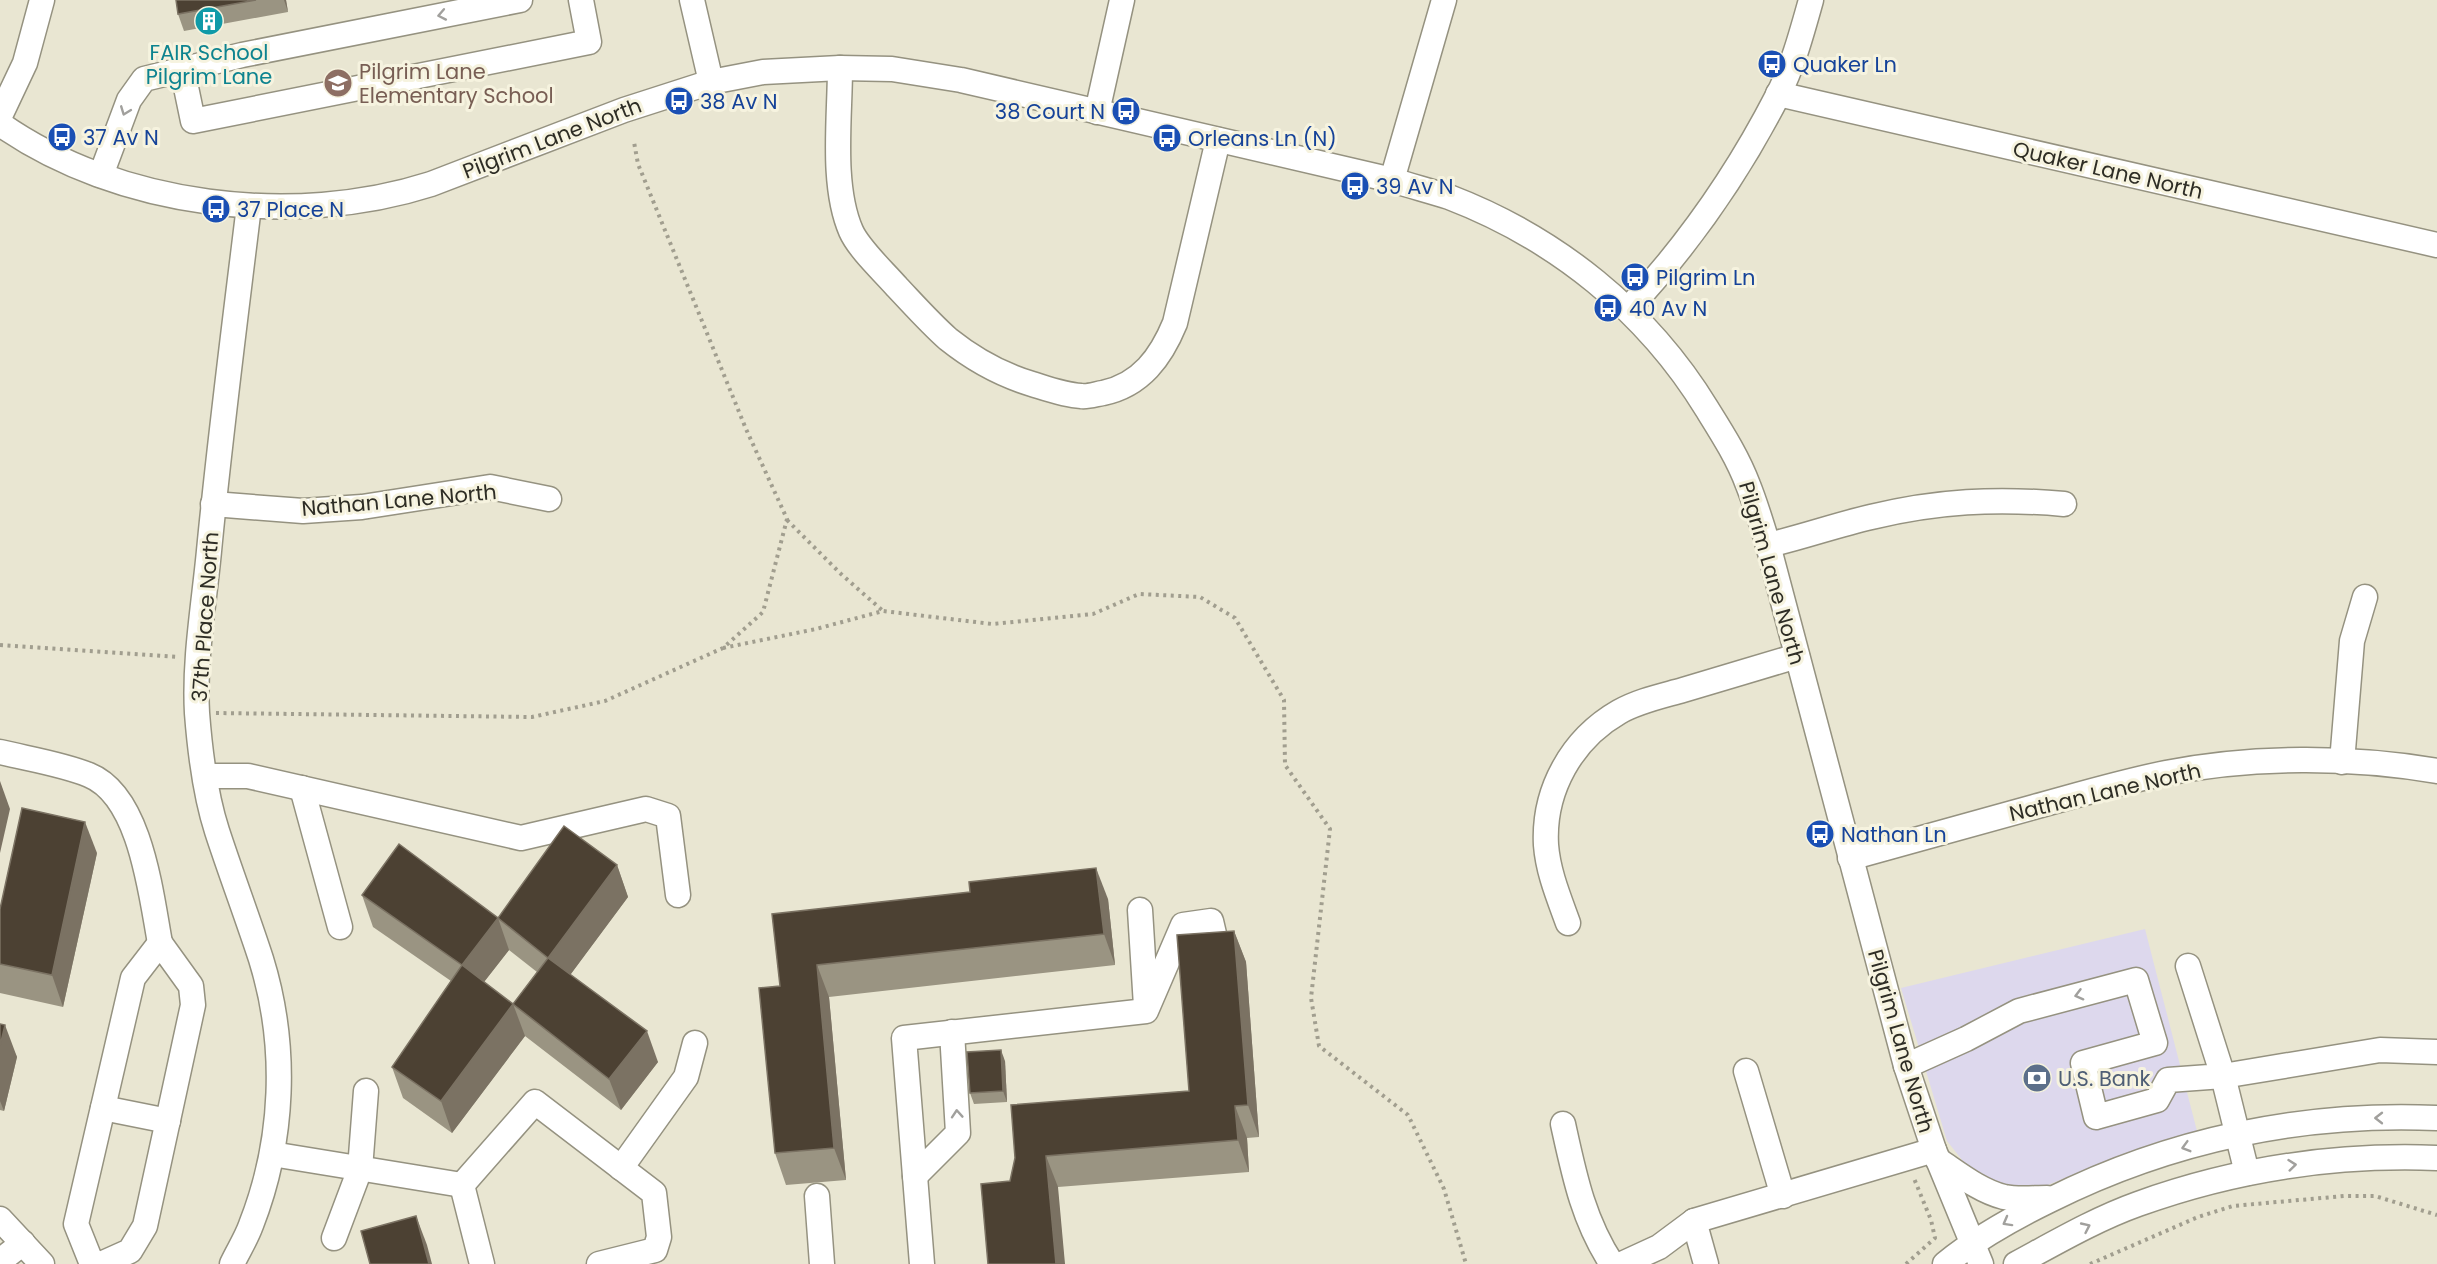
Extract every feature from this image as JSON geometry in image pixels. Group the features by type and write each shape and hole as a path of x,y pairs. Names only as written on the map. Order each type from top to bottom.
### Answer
{"street":[{"path":"0,116 25,63 42,0"},
{"path":"101,175 129,100 144,80 182,68 520,0"},
{"path":"182,68 193,121 589,42 580,0"},
{"path":"692,0 711,82"},
{"path":"1097,112 1122,0"},
{"path":"1392,180 1444,0"},
{"path":"1628,309 1695,232 1736,168 1778,94 1801,36 1811,0"},
{"path":"840,68 839,176 842,206 852,233 920,312 950,340 982,363 1019,380 1058,393 1083,397 1107,392 1131,383 1150,367 1165,347 1175,323 1218,140"},
{"name":"Pilgrim Lane North","path":"0,124 58,157 101,175 163,194 249,206 343,204 404,193 471,170 624,110 711,82 763,72 840,68 892,69 962,80 1392,180 1448,197 1505,222 1557,253 1607,290 1656,339 1690,381 1748,483 1768,545 1906,1066 1936,1155 1977,1254"},
{"name":"Quaker Lane North","path":"1778,94 2437,245"},
{"name":"37th Place North","path":"232,1264 251,1227 273,1154 280,1065 274,1014 262,962 216,828 205,776 197,712 198,658 213,504 249,206"},
{"name":"Nathan Lane North","path":"213,504 303,510 362,507 490,487 549,499"},
{"path":"1768,545 1869,517 1917,507 1967,501 2016,500 2064,504"},
{"path":"2342,762 2352,641 2365,597"},
{"path":"1568,923 1551,876 1546,845 1547,812 1555,782 1572,754 1593,730 1620,711 1650,699 1797,656"},
{"path":"0,752 91,776 116,795 136,833 149,879 160,943 191,986 194,1005 145,1226 130,1251 101,1264"},
{"name":"Nathan Lane North","path":"1850,858 2100,789 2167,773 2234,764 2303,760 2374,762 2437,771"},
{"path":"205,776 248,776 521,838 646,809 668,816 678,895"},
{"path":"302,788 340,927"},
{"path":"1140,910 1146,1011"},
{"path":"1146,1011 1183,925 1211,921 1218,951"},
{"path":"92,1264 76,1224 133,978 160,943"},
{"path":"2188,966 2223,1076 2247,1173"},
{"path":"1906,1066 1966,1039 2019,1011 2136,980 2168,1080 2157,1100 2096,1117 2083,1063 2155,1043"},
{"path":"922,1264 904,1038 1146,1011"},
{"path":"915,1176 958,1133 952,1032"},
{"path":"621,1168 686,1077 695,1043"},
{"path":"2168,1080 2223,1076 2380,1050 2437,1052"},
{"path":"1746,1071 1783,1196"},
{"path":"334,1238 360,1169 366,1091"},
{"path":"462,1185 535,1102 654,1193 659,1237 655,1250 600,1264"},
{"path":"103,1108 168,1121"},
{"path":"1946,1264 1977,1254 2052,1198 2089,1180 2156,1155 2237,1133 2305,1122 2354,1118 2437,1118"},
{"path":"1563,1124 1577,1189 1596,1241 1612,1264"},
{"path":"273,1154 462,1185"},
{"path":"1622,1264 1659,1247 1694,1221 1908,1158 1936,1155 1964,1178 1996,1194 2019,1198 2052,1198"},
{"path":"2016,1264 2071,1234 2136,1204 2199,1185 2278,1166 2385,1156 2437,1158"},
{"path":"462,1185 482,1264"},
{"path":"817,1196 822,1264"},
{"path":"0,1219 42,1264"},
{"path":"1694,1221 1706,1264"},
{"path":"0,1261 23,1243"}],"path":[{"path":"634,142 638,164 746,429 787,519 840,574 882,612"},
{"path":"723,648 763,612 787,519"},
{"path":"197,712 532,717 605,700 723,648 816,629 882,612 992,624 1093,614 1139,594 1200,597 1235,618 1284,700 1285,765 1330,829 1311,998 1319,1046 1408,1114 1444,1189 1466,1264"},
{"path":"0,645 198,658"},
{"path":"1906,1264 1935,1238 1931,1220 1908,1158"},
{"path":"2090,1264 2198,1217 2233,1206 2344,1196 2374,1196 2437,1215"}],"shaded area":[{"path":"2145,929 2197,1131 2114,1158 2033,1191 2006,1190 1974,1175 1947,1141 1901,988"}],"building":[{"path":"176,0 256,0 178,14"},
{"path":"22,808 85,822 52,975 0,964 0,909"},
{"path":"564,826 617,865 548,958 498,918"},
{"path":"399,844 498,918 462,965 362,895"},
{"path":"1096,868 1104,934 817,965 834,1148 775,1153 759,988 780,986 772,914 970,892 969,882"},
{"path":"1234,931 1248,1105 1235,1106 1238,1140 1046,1156 1056,1264 988,1264 981,1184 1010,1181 1015,1158 1011,1105 1189,1091 1177,935"},
{"path":"548,958 647,1031 609,1079 513,1004"},
{"path":"462,965 513,1004 441,1101 392,1067"},
{"path":"0,1024 5,1025 0,1046"},
{"path":"1001,1050 1003,1091 970,1093 967,1052"},
{"path":"416,1216 429,1264 370,1264 361,1231"}],"place":[{"name":"FAIR School Pilgrim Lane","path":"209,21"},
{"name":"Quaker Ln","path":"1772,64"},
{"name":"Pilgrim Lane Elementary School","path":"338,83"},
{"name":"38 Av N","path":"679,101"},
{"name":"38 Court N","path":"1126,111"},
{"name":"37 Av N","path":"62,137"},
{"name":"Orleans Ln (N)","path":"1167,138"},
{"name":"39 Av N","path":"1355,186"},
{"name":"37 Place N","path":"216,209"},
{"name":"Pilgrim Ln","path":"1635,277"},
{"name":"40 Av N","path":"1608,308"},
{"name":"Nathan Ln","path":"1820,834"},
{"name":"U.S. Bank","path":"2037,1078"}]}
